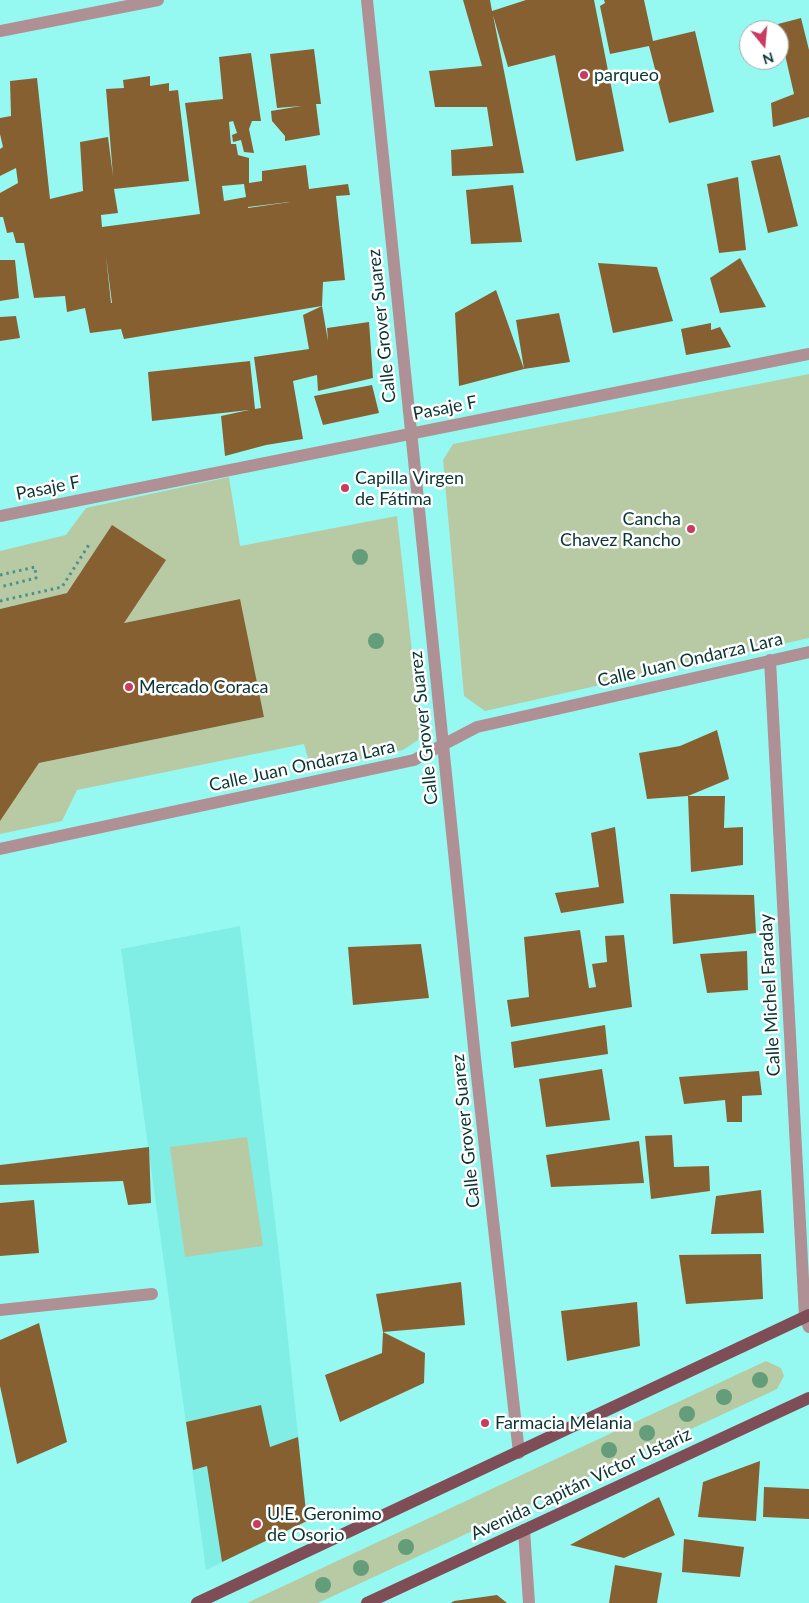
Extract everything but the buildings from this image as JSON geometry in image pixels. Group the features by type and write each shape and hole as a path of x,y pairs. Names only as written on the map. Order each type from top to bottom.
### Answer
{"main road":[{"path":"197,1603 808,1320"},
{"name":"Avenida Capitán Víctor Ustariz","path":"367,1603 809,1398"}],"street":[{"path":"0,31 158,0"},
{"name":"Calle Grover Suarez","path":"367,0 518,1453"},
{"name":"Pasaje F","path":"0,516 411,432 809,354"},
{"name":"Calle Juan Ondarza Lara","path":"0,849 414,760 443,743 477,727 809,652"},
{"name":"Calle Michel Faraday","path":"770,660 808,1320"},
{"path":"0,1310 152,1294"},
{"path":"524,1530 529,1603"}],"path":[{"path":"0,601 62,588 90,543"},
{"path":"0,575 34,567 36,578 0,587"}],"shaded area":[{"path":"809,374 809,638 485,711 464,696 443,460 453,444"},
{"path":"229,477 240,546 397,516 420,724 418,740 403,750 311,769 304,744 77,790 62,821 0,834 0,819 39,763 264,717 239,599 124,623 67,593 0,609 0,551 66,535 86,508"},
{"path":"240,926 279,1254 307,1521 206,1570 121,949"},
{"path":"247,1137 263,1246 185,1257 170,1147"},
{"path":"766,1361 781,1368 784,1376 777,1389 318,1603 247,1603"}],"place":[{"name":"parqueo","path":"584,75"},
{"name":"Capilla Virgen de Fátima","path":"345,488"},
{"name":"Cancha Chavez Rancho","path":"691,529"},
{"name":"Mercado Coraca","path":"129,687"},
{"name":"Farmacia Melania","path":"485,1423"},
{"name":"U.E. Geronimo de Osorio","path":"257,1524"}]}
